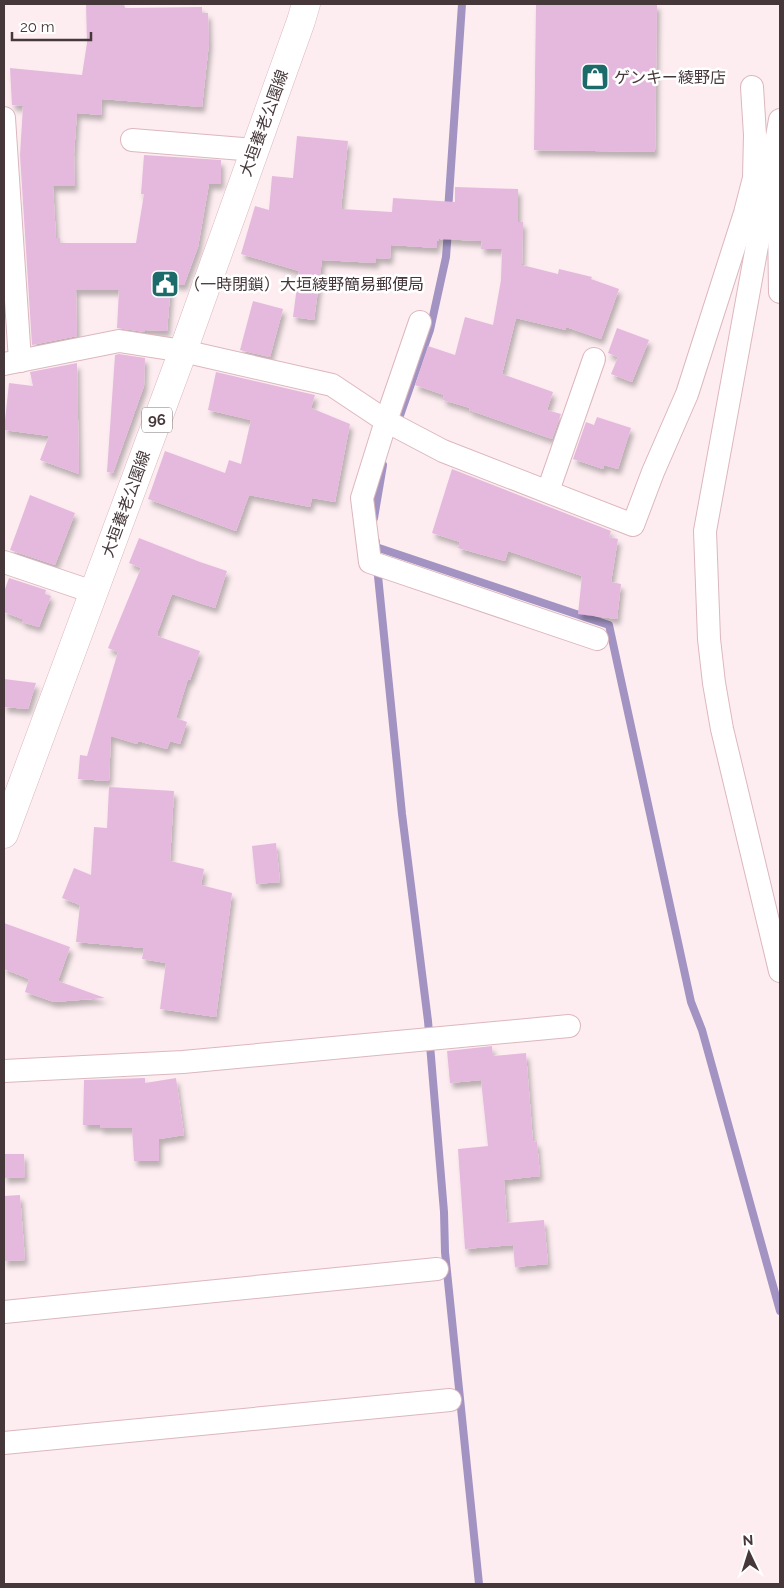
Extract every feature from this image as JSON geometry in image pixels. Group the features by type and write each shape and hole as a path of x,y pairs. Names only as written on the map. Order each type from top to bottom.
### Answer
{"main road":[{"name":"大垣養老公園線","path":"4,834 183,351 306,4"}],"street":[{"path":"752,87 755,135 761,182 779,220 780,292"},
{"path":"4,118 12,363 119,341 183,351 332,385 386,421 443,451 633,525 653,472 687,394 745,212 761,182"},
{"path":"780,120 761,182 705,531 709,639 714,683 722,729 780,970"},
{"path":"132,140 255,150"},
{"path":"420,322 362,498 370,562 597,639"},
{"path":"548,491 594,359"},
{"path":"4,562 93,592"},
{"path":"4,1071 183,1062 569,1026"},
{"path":"4,1312 437,1269"},
{"path":"4,1443 450,1400"}],"building":[{"path":"86,4 124,4 125,8 202,7 202,13 208,13 209,43 202,107 102,99 101,115 77,113 74,154 75,186 53,186 56,238 60,238 60,243 136,243 144,194 141,194 144,155 221,160 221,184 209,184 198,247 184,285 171,283 167,331 145,330 145,332 117,328 119,290 76,290 77,336 32,345 20,155 23,106 12,105 10,68 82,75 87,43"},
{"name":"ゲンキー綾野店","path":"536,4 657,4 655,152 534,150"},
{"path":"297,136 348,141 341,209 392,212 393,198 455,202 455,187 518,189 518,222 523,222 522,265 558,274 559,269 592,277 591,279 619,289 601,339 566,327 566,330 516,318 502,374 553,392 547,410 561,414 552,439 469,410 470,408 443,400 444,395 415,385 428,346 455,355 465,317 493,325 501,280 502,249 481,249 482,241 439,239 437,241 437,248 391,245 390,259 376,258 376,263 322,260 314,320 293,317 299,271 241,254 255,206 269,210 272,176 293,178"},
{"path":"253,301 283,309 270,357 240,350"},
{"path":"617,328 649,340 632,382 611,374 618,357 608,353"},
{"path":"115,355 145,358 144,386 113,473 107,472"},
{"path":"77,363 79,474 40,460 49,436 4,430 9,383 33,386 30,372"},
{"path":"216,372 315,395 311,408 350,424 335,502 312,498 310,507 249,495 236,531 148,499 165,451 225,473 229,460 241,464 251,420 208,410"},
{"path":"597,417 631,428 618,469 604,465 603,469 573,459 586,422 594,425"},
{"path":"452,469 611,531 609,537 618,539 611,582 621,584 617,619 578,614 582,576 508,551 505,561 458,548 460,542 432,533"},
{"path":"30,495 75,513 55,565 10,550"},
{"path":"139,538 227,571 215,608 172,594 158,631 157,636 200,651 190,680 188,679 176,718 187,722 180,744 170,741 167,749 138,741 137,744 111,736 109,781 78,779 80,755 87,756 118,652 108,648 141,568 129,563"},
{"path":"9,578 46,590 45,594 51,596 39,627 22,622 22,619 4,612 4,592"},
{"path":"4,679 36,683 28,709 4,707"},
{"path":"109,787 174,791 170,861 204,869 201,885 232,893 216,1017 160,1009 166,963 142,959 144,948 76,942 80,905 62,898 74,868 91,875 94,827 107,828"},
{"path":"276,843 280,882 256,884 252,846"},
{"path":"4,923 70,947 58,981 105,998 54,1002 25,992 29,979 4,969"},
{"path":"492,1046 493,1056 526,1053 533,1142 537,1141 540,1176 504,1180 507,1223 544,1220 548,1264 515,1267 513,1245 465,1249 458,1149 488,1146 481,1080 450,1083 447,1051"},
{"path":"145,1078 145,1083 176,1078 184,1135 159,1139 159,1161 134,1161 132,1128 100,1128 100,1125 83,1125 84,1080"},
{"path":"4,1154 24,1154 25,1177 4,1178"},
{"path":"20,1195 25,1260 4,1261 4,1196"}],"waterway":[{"path":"448,211 462,4"},
{"path":"397,424 430,330 446,257 448,230"},
{"path":"374,518 383,465"},
{"path":"376,542 376,547 609,625 691,1002 702,1030 780,1311"},
{"path":"377,566 402,814 428,1021 444,1212 445,1252 479,1584"}],"place":[{"name":"ゲンキー綾野店","path":"595,77"},
{"name":"（一時閉鎖）大垣綾野簡易郵便局","path":"165,284"}]}
